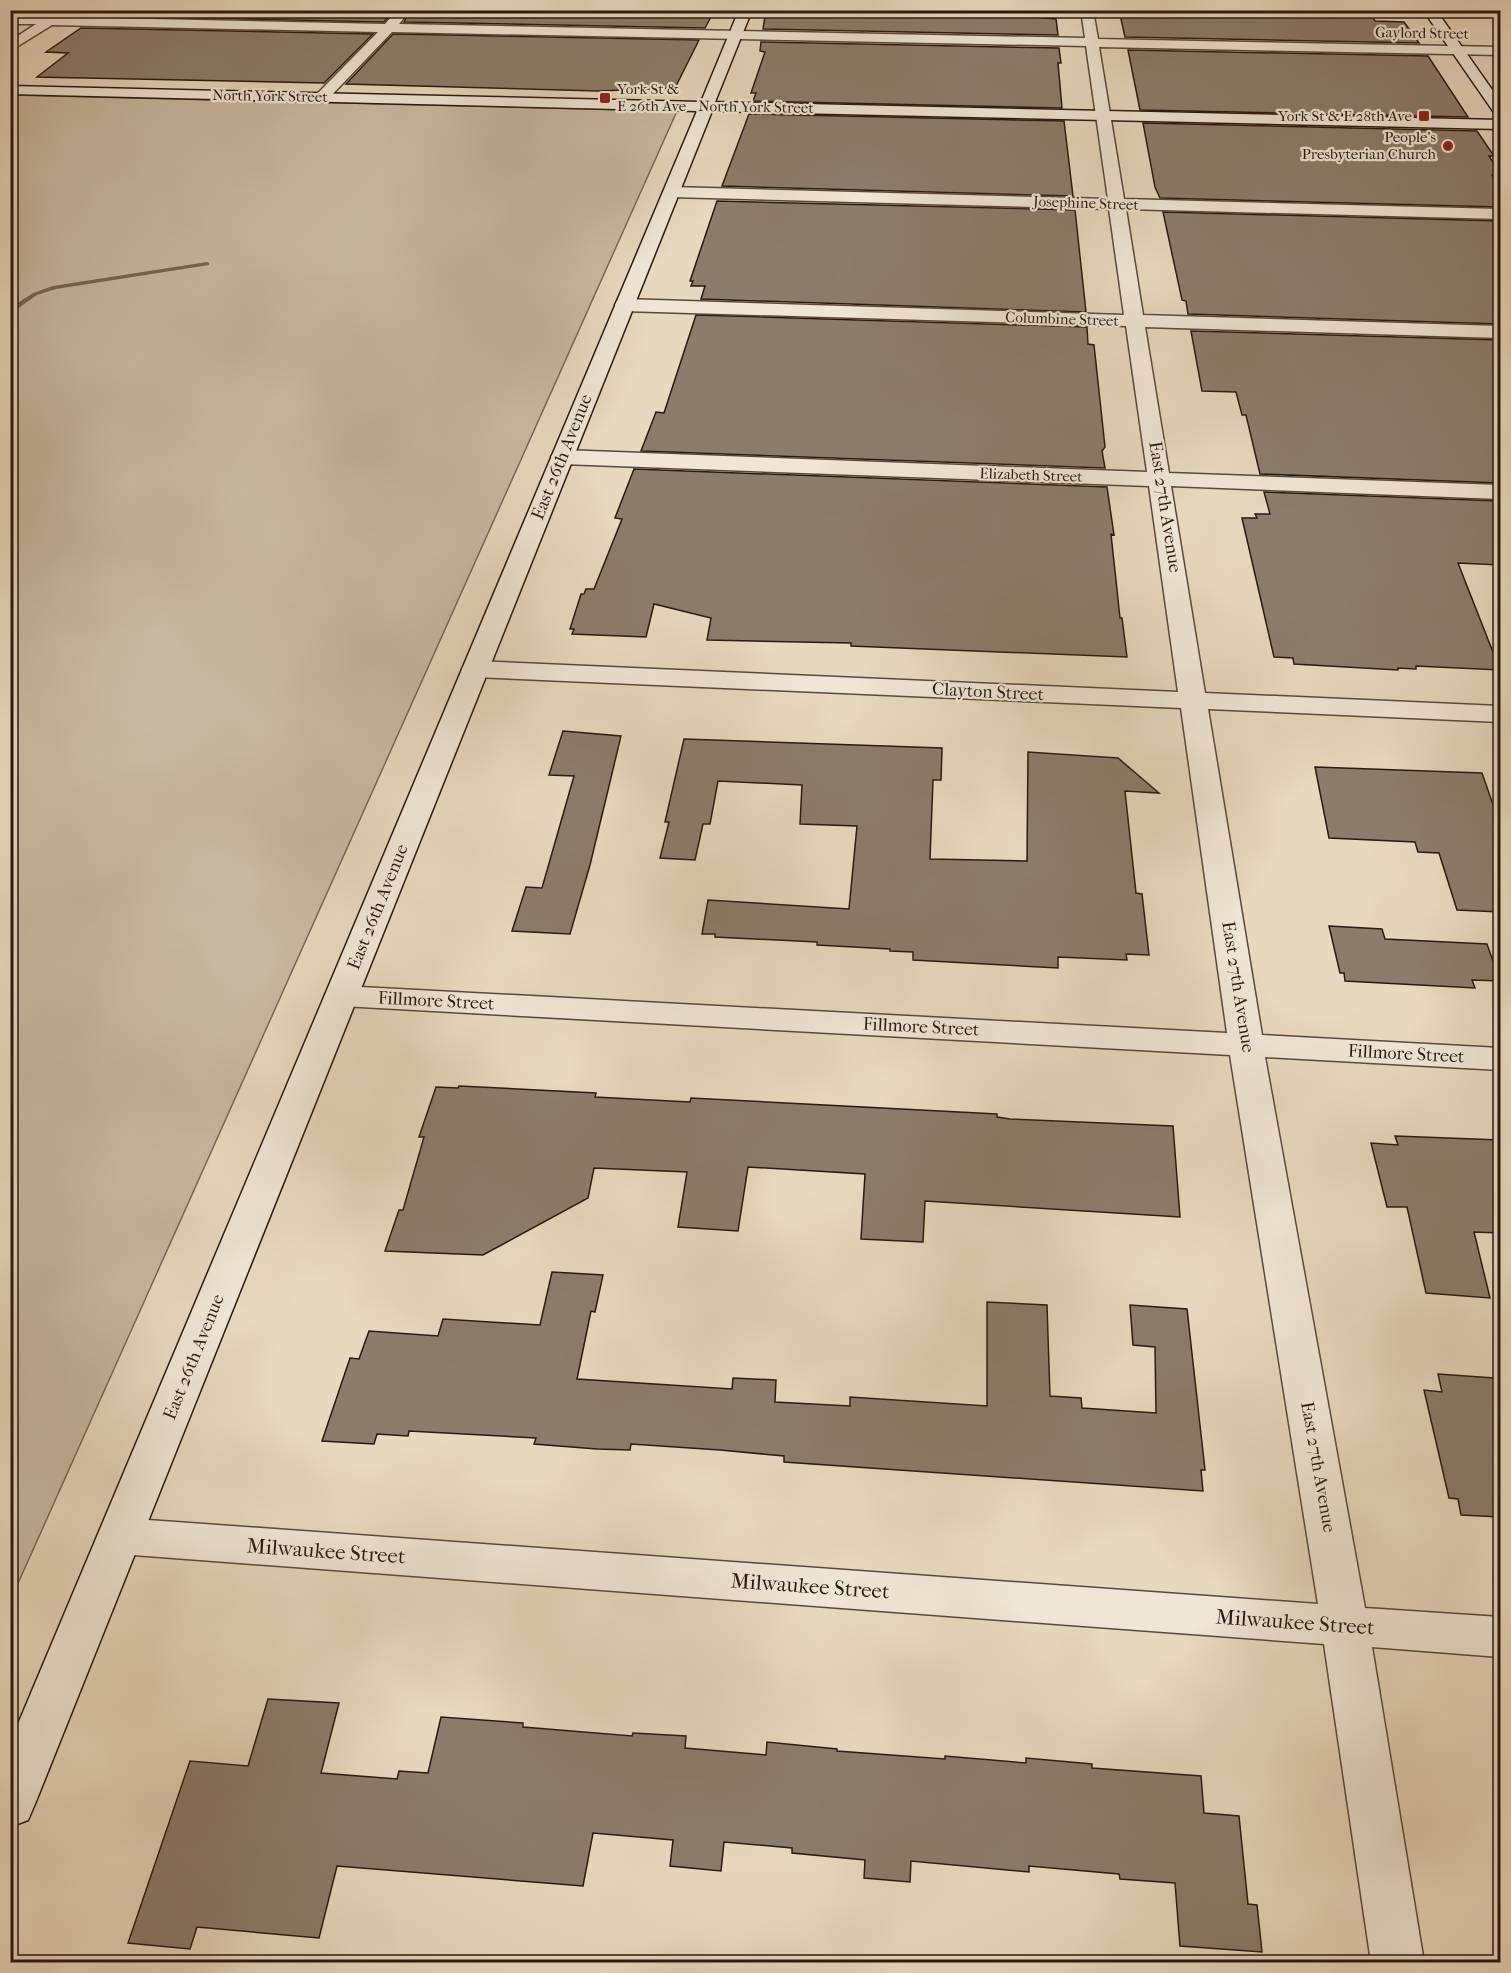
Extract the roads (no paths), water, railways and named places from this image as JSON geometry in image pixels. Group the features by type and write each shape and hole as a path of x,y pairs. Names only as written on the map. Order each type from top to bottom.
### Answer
{"street":[{"path":"10,47 66,10"},
{"path":"322,97 405,10"},
{"name":"East 26th Avenue","path":"10,1804 746,10"},
{"name":"East 27th Avenue","path":"1087,10 1246,1045 1344,1625 1398,1962"},
{"path":"1429,10 1500,111"},
{"name":"Gaylord Street","path":"10,20 1500,51"},
{"name":"North York Street","path":"10,90 1500,125"},
{"name":"Josephine Street","path":"671,192 1500,214"},
{"name":"Columbine Street","path":"624,305 1500,332"},
{"name":"Elizabeth Street","path":"562,457 1500,492"},
{"name":"Clayton Street","path":"475,669 1500,714"},
{"name":"Fillmore Street","path":"342,996 1500,1059"},
{"name":"Milwaukee Street","path":"120,1536 1500,1637"}],"waterway":[{"path":"10,312 35,294 55,287 207,264"}],"place":[{"name":"York St & E 26th Ave","path":"605,98"},
{"name":"York St & E 28th Ave","path":"1424,116"},
{"name":"People's Presbyterian Church","path":"1448,146"}]}
